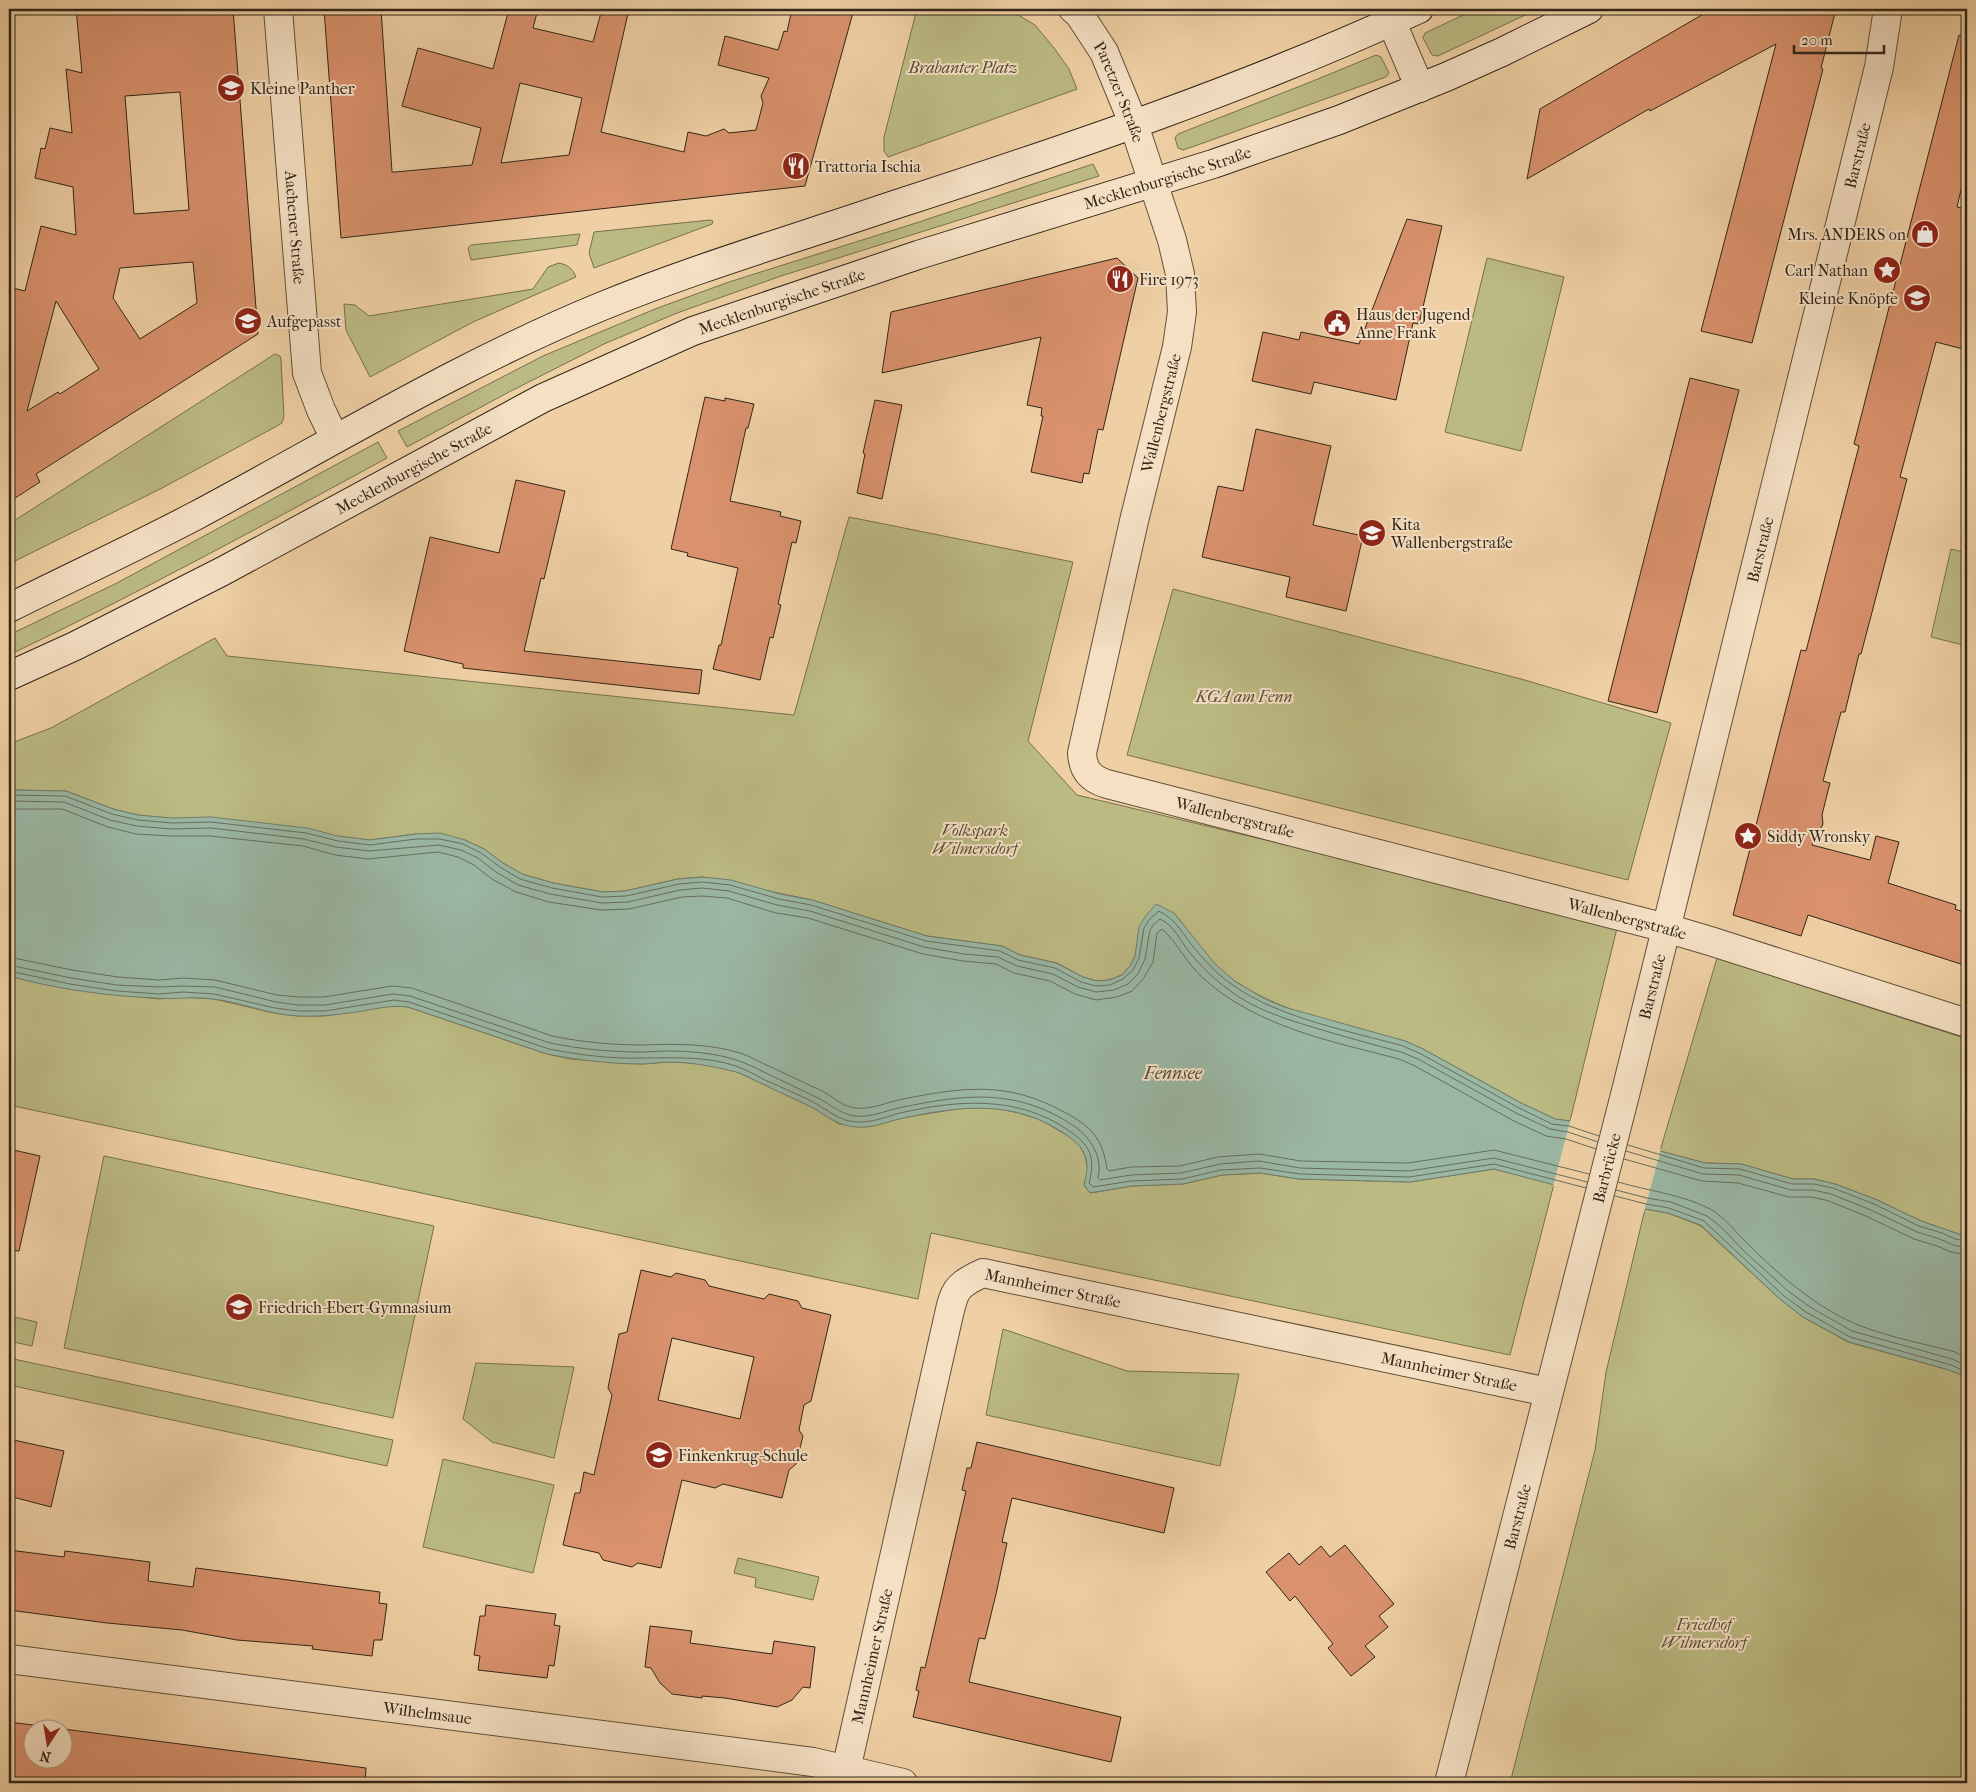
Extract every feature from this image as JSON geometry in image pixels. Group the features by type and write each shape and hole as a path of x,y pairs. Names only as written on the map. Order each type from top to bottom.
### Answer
{"street":[{"name":"Aachener Straße","path":"278,9 307,373 321,410 335,439"},
{"name":"Paretzer Straße","path":"1073,9 1079,14 1104,52 1134,125 1154,182"},
{"path":"9,608 193,517 437,383 510,346 668,280 1134,125 1242,84 1389,15 1419,9"},
{"name":"Mecklenburgische Straße","path":"9,676 75,646 214,575 543,398 693,331 918,255 1213,164 1322,126 1420,88 1502,52 1589,9"},
{"name":"Barstraße","path":"1627,1087 1879,67 1888,9"},
{"path":"1389,15 1420,88"},
{"name":"Wallenbergstraße","path":"1154,182 1172,240 1180,274 1182,312 1177,347 1134,521 1082,753 1083,765 1089,775 1107,784 1666,928 1967,1023"},
{"name":"Barbrücke","path":"1584,1249 1627,1087"},
{"name":"Barstraße","path":"1449,1783 1584,1249"},
{"name":"Mannheimer Straße","path":"844,1776 947,1323 954,1295 965,1281 983,1274 1548,1392"},
{"name":"Wilhelmsaue","path":"9,1660 813,1762 844,1776"},
{"path":"844,1776 903,1783"}],"green space":[{"name":"Brabanter Platz","path":"917,9 1008,9 1035,25 1069,69 1077,89 888,157 884,151 884,137"},
{"path":"1476,9 1538,9 1438,56 1432,55 1423,38 1425,33"},
{"path":"1376,55 1381,57 1389,73 1386,77 1183,150 1178,148 1175,138 1178,134"},
{"path":"1093,164 1099,176 781,276 677,313 604,344 407,447 398,431 543,356 655,309 729,282 916,223"},
{"path":"713,221 712,224 594,268 589,253 594,232"},
{"path":"580,234 577,245 471,260 468,248 471,245"},
{"path":"1487,258 1564,277 1521,451 1445,432"},
{"path":"559,263 569,267 576,277 473,322 370,377 346,330 344,304 355,305 369,316 533,289 548,267"},
{"path":"275,354 280,356 281,360 284,416 282,423 162,488 9,564 9,524"},
{"path":"378,442 387,458 152,584 9,655 9,635 115,584"},
{"name":"Volkspark Wilmersdorf","path":"849,517 1073,562 1028,741 1077,795 1618,924 1570,1121 1555,1119 1521,1103 1405,1041 1304,1014 1255,993 1233,980 1214,964 1174,913 1135,956 1130,966 1122,975 1109,980 1097,981 1083,977 1057,963 1020,955 1002,946 927,936 812,900 702,877 678,879 625,891 603,892 553,883 522,874 484,849 465,840 416,834 370,840 138,815 113,809 66,791 9,790 9,744 51,728 215,638 227,656 794,715"},
{"path":"1951,549 1967,553 1967,646 1931,637"},
{"name":"KGA am Fenn","path":"1173,589 1521,679 1671,723 1628,880 1127,755"},
{"path":"1717,958 1967,1039 1967,1237 1921,1221 1875,1199 1835,1184 1814,1179 1793,1179 1741,1164 1705,1163 1660,1151"},
{"path":"9,976 69,989 159,999 183,997 214,999 274,1013 298,1016 325,1016 395,1005 408,1007 547,1054 571,1059 642,1064 667,1062 696,1063 735,1071 814,1108 839,1124 872,1126 901,1118 969,1107 995,1108 1041,1120 1078,1142 1085,1156 1088,1170 1084,1185 1090,1193 1132,1186 1183,1184 1222,1175 1260,1173 1299,1179 1410,1182 1494,1169 1554,1184 1510,1355 931,1233 918,1299 9,1105"},
{"path":"104,1156 434,1226 393,1418 64,1348"},
{"name":"Friedhof Wilmersdorf","path":"1645,1209 1668,1213 1701,1226 1781,1300 1803,1317 1848,1342 1949,1370 1967,1377 1967,1783 1510,1783 1595,1450 1606,1372"},
{"path":"9,1316 37,1322 32,1346 9,1341"},
{"path":"1003,1329 1127,1371 1239,1374 1220,1466 986,1415"},
{"path":"9,1358 393,1440 387,1466 9,1385"},
{"path":"476,1363 574,1367 554,1458 492,1442 463,1419"},
{"path":"443,1459 554,1485 533,1573 423,1547"},
{"path":"738,1558 819,1577 813,1600 755,1587 756,1578 734,1573"}],"water":[{"name":"Fennsee","path":"9,790 66,791 113,809 138,815 172,818 211,817 307,828 338,836 370,840 440,833 465,840 484,849 522,874 553,883 603,892 625,891 678,879 702,877 731,880 780,894 812,900 927,936 1002,946 1020,955 1056,963 1083,977 1097,981 1109,980 1122,975 1130,966 1135,956 1139,927 1156,904 1174,913 1215,964 1236,982 1263,998 1284,1007 1405,1041 1555,1119 1570,1121 1660,1151 1705,1163 1741,1164 1793,1179 1814,1179 1835,1184 1875,1199 1921,1221 1967,1237 1967,1377 1949,1370 1849,1342 1803,1317 1781,1300 1701,1225 1668,1213 1645,1209 1494,1169 1410,1182 1299,1179 1260,1173 1222,1175 1183,1184 1132,1186 1090,1193 1084,1185 1087,1162 1078,1144 1046,1123 1006,1110 986,1108 946,1111 904,1118 868,1127 850,1126 834,1121 809,1106 736,1072 684,1063 618,1063 547,1054 408,1007 380,1008 331,1015 299,1016 206,998 119,996 45,985 9,976"}],"pier":[{"path":"1571,1118 1661,1149 1644,1212 1553,1186"}],"building":[{"path":"76,9 233,9 258,334 36,474 40,482 9,502 9,287 25,291 41,226 76,235 73,187 35,178 41,148 45,149 50,128 72,133 66,69 82,73","holes":["180,92 189,210 134,214 125,96","193,262 197,303 140,339 113,298 120,268","56,301 99,369 60,394 58,392 27,411"]},
{"path":"324,9 381,9 392,172 395,172 472,165 481,128 402,106 418,48 493,69 509,9 538,9 533,28 593,42 602,9 629,9 601,132 684,152 688,132 706,136 724,129 729,133 756,130 763,103 761,96 769,78 718,65 725,36 778,50 784,31 787,32 792,9 854,9 805,186 341,238","holes":["520,83 582,98 569,155 501,163"]},
{"path":"1712,9 1836,9 1821,68 1823,69 1752,343 1701,331 1776,44 1650,111 1649,109 1527,179 1540,109"},
{"path":"1959,35 1967,36 1967,164 1957,207 1967,209 1967,350 1936,342 1900,477 1907,479 1845,712 1841,712 1823,781 1830,783 1822,815 1823,824 1812,845 1870,860 1876,836 1899,842 1888,883 1956,905 1955,909 1967,913 1967,966 1808,915 1801,936 1733,915 1801,650 1806,651 1859,446 1854,444"},
{"path":"1407,219 1442,226 1419,324 1413,323 1396,400 1314,382 1311,394 1252,381 1263,332 1299,340 1301,332 1359,344"},
{"path":"1117,258 1138,278 1103,430 1098,429 1089,474 1084,473 1082,483 1031,472 1043,416 1041,416 1042,408 1027,405 1041,337 882,373 891,312"},
{"path":"1690,378 1739,390 1657,713 1608,701"},
{"path":"705,397 725,401 725,398 754,404 748,428 746,428 730,501 781,512 780,516 801,521 796,543 792,542 778,604 781,605 773,638 770,637 760,680 713,669 719,645 721,645 738,568 687,556 688,553 671,549"},
{"path":"875,400 902,405 882,499 857,493 865,454 863,453"},
{"path":"1256,429 1331,446 1313,525 1363,536 1346,611 1286,597 1290,577 1202,557 1218,486 1243,491"},
{"path":"516,480 565,491 544,579 541,578 524,651 702,670 699,694 463,668 463,664 404,651 430,537 499,553"},
{"path":"9,1149 40,1156 19,1251 9,1250"},
{"path":"641,1270 671,1277 676,1273 705,1280 709,1286 764,1299 769,1294 798,1301 802,1308 831,1315 811,1401 804,1405 799,1430 803,1436 796,1464 789,1470 782,1498 723,1484 715,1488 682,1480 661,1568 638,1563 632,1567 603,1560 599,1553 563,1545 575,1493 580,1493 584,1472 594,1475 612,1395 608,1388 619,1334 627,1332","holes":["672,1338 754,1357 740,1419 658,1400"]},
{"path":"9,1439 64,1451 51,1507 9,1496"},
{"path":"977,1442 1174,1488 1164,1533 1012,1498 1002,1542 1007,1543 996,1594 985,1639 979,1638 969,1682 1121,1717 1111,1762 913,1717 919,1691 916,1690 921,1667 925,1668 966,1491 962,1490 967,1468 971,1468"},
{"path":"1345,1545 1394,1604 1379,1616 1388,1627 1365,1646 1375,1657 1351,1676 1328,1648 1333,1644 1295,1596 1290,1601 1266,1572 1289,1553 1299,1565 1321,1546 1330,1557"},
{"path":"9,1550 64,1557 65,1551 150,1562 148,1581 193,1587 196,1568 380,1592 379,1603 387,1604 382,1640 374,1640 372,1656 312,1649 313,1646 237,1640 182,1630 107,1623 9,1610"},
{"path":"486,1605 556,1614 554,1625 560,1626 554,1666 549,1665 547,1678 478,1670 480,1656 474,1655 480,1616 485,1616"},
{"path":"650,1626 692,1631 690,1643 772,1654 774,1641 815,1647 810,1688 803,1687 792,1700 777,1707 725,1698 702,1696 702,1698 672,1694 660,1683 651,1668 645,1667"},
{"path":"9,1722 22,1724 22,1770 72,1770 72,1730 366,1768 365,1783 9,1783"}],"place":[{"name":"Kleine Panther","path":"231,88"},
{"name":"Trattoria Ischia","path":"796,166"},
{"name":"Mrs. ANDERS on","path":"1925,234"},
{"name":"Carl Nathan","path":"1887,270"},
{"name":"Fire 1973","path":"1120,279"},
{"name":"Kleine Knöpfe","path":"1917,298"},
{"name":"Aufgepasst","path":"248,321"},
{"name":"Haus der Jugend Anne Frank","path":"1337,323"},
{"name":"Kita Wallenbergstraße","path":"1372,533"},
{"name":"Siddy Wronsky","path":"1748,836"},
{"name":"Friedrich-Ebert-Gymnasium","path":"239,1307"},
{"name":"Finkenkrug-Schule","path":"659,1455"}]}
